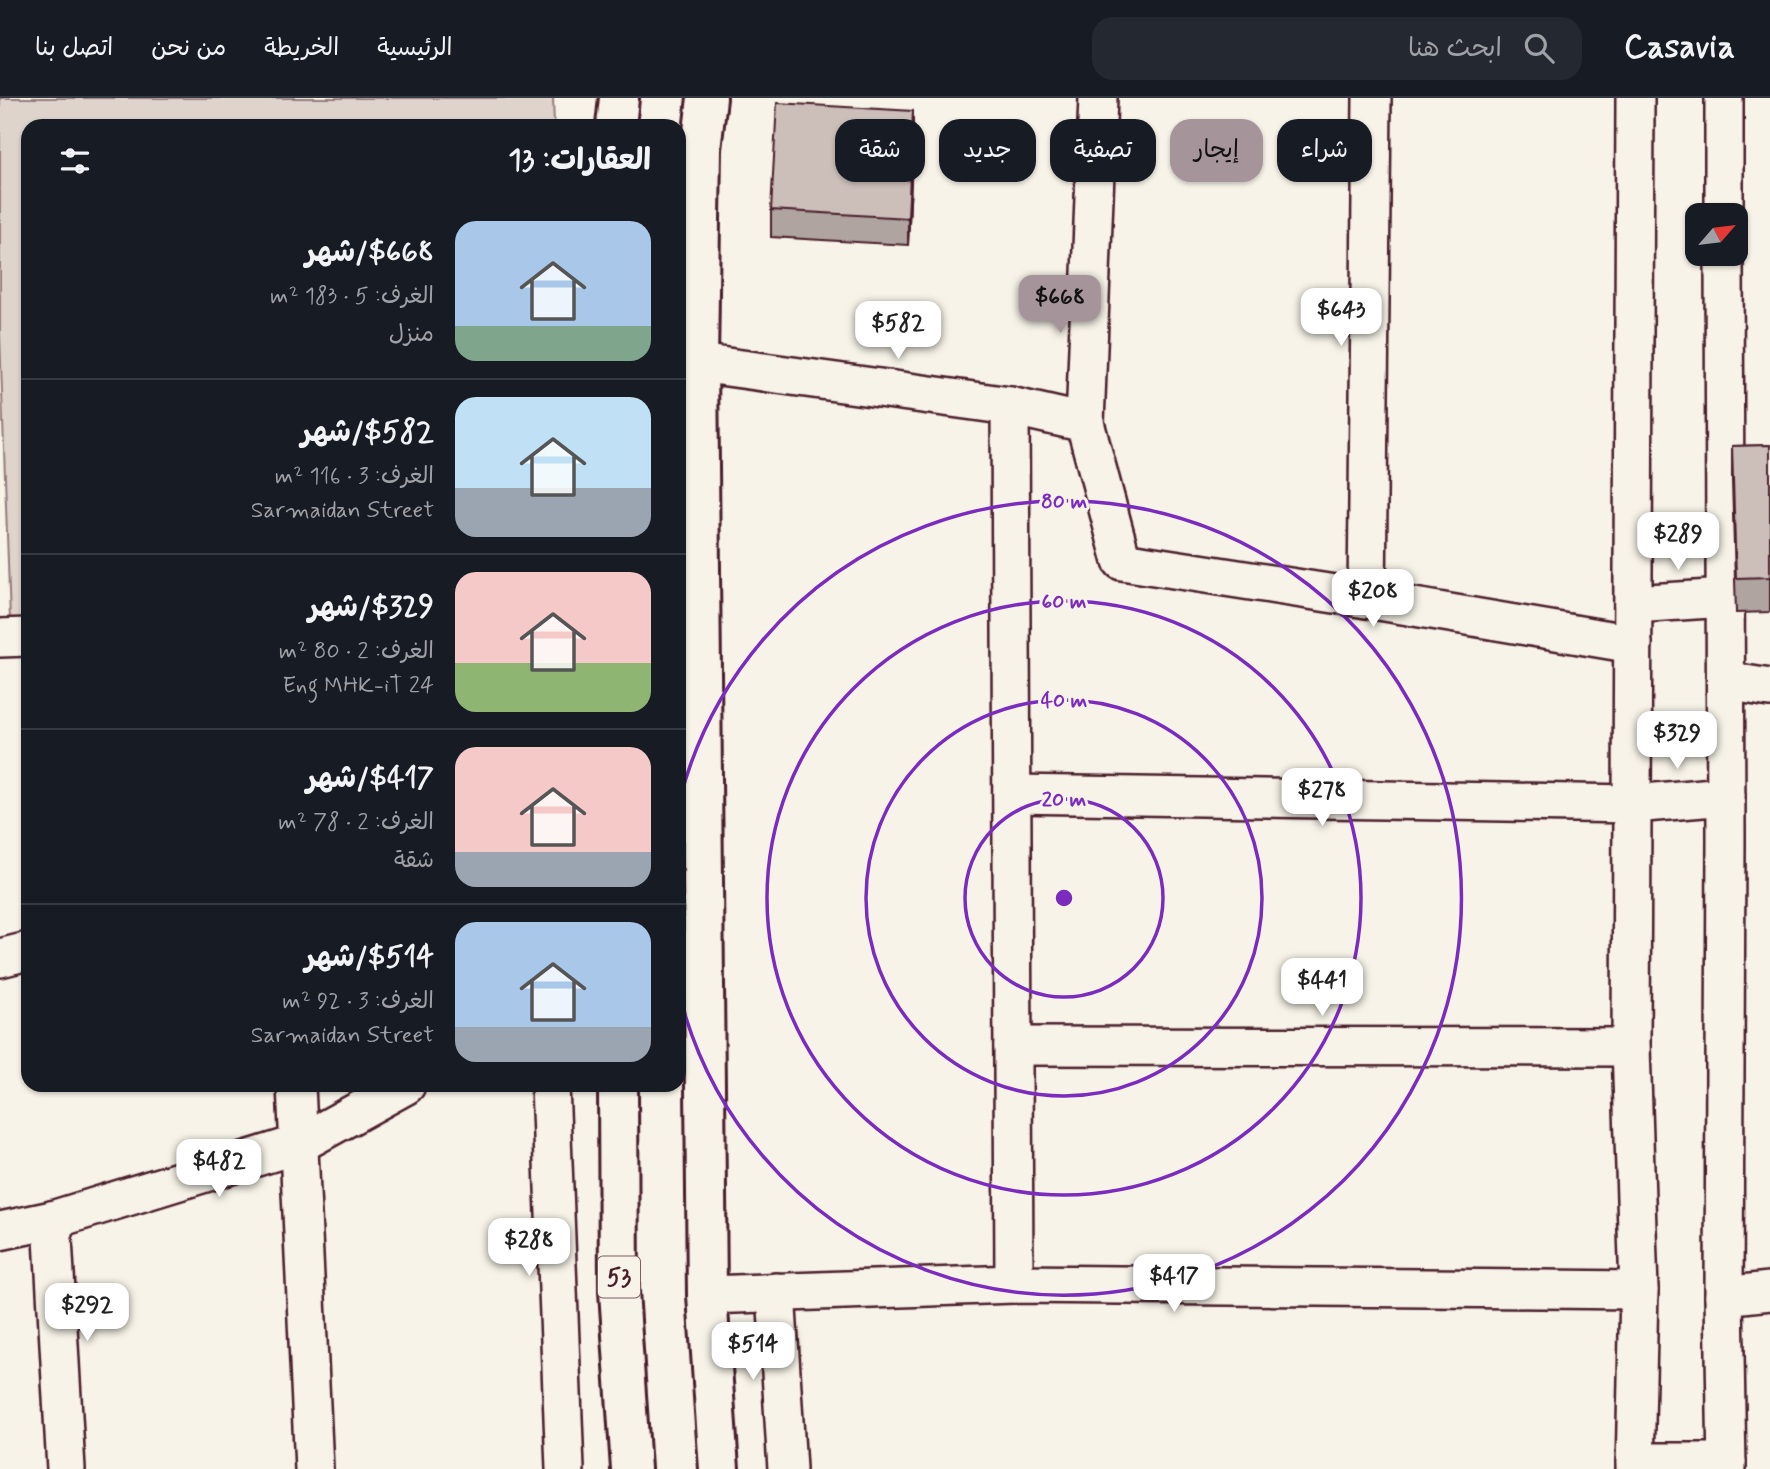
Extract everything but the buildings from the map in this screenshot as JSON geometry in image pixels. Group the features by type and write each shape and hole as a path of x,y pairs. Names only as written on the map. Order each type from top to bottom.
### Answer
{"main road":[{"path":"616,119 618,98"},
{"path":"707,98 701,149 698,363 708,1295 719,1469"},
{"name":"53","path":"618,1092 619,1291 631,1469"}],"street":[{"path":"1098,98 1085,423 1122,561 1633,644"},
{"path":"1367,599 1372,98"},
{"path":"1635,98 1631,1047 1639,1290 1635,1465 1727,1466 1724,1296 1726,598 1742,449 1725,266"},
{"path":"1724,98 1724,203"},
{"path":"698,363 1010,406 1085,423"},
{"path":"1010,406 1014,1284"},
{"path":"1633,604 1726,598"},
{"path":"0,638 21,637"},
{"path":"1726,681 1770,688"},
{"path":"1012,794 1633,804 1726,796"},
{"path":"0,958 21,953"},
{"path":"1013,1046 1631,1047"},
{"path":"296,1092 314,1469"},
{"path":"0,1231 51,1220 299,1144 393,1092"},
{"path":"550,1092 565,1469"},
{"path":"51,1220 66,1469"},
{"path":"708,1295 1014,1284 1639,1290"},
{"path":"776,1292 787,1469"},
{"path":"1724,1296 1770,1292"}],"shaded area":[{"path":"0,98 553,98 554,119 21,119 21,619 10,620 0,334"}]}
